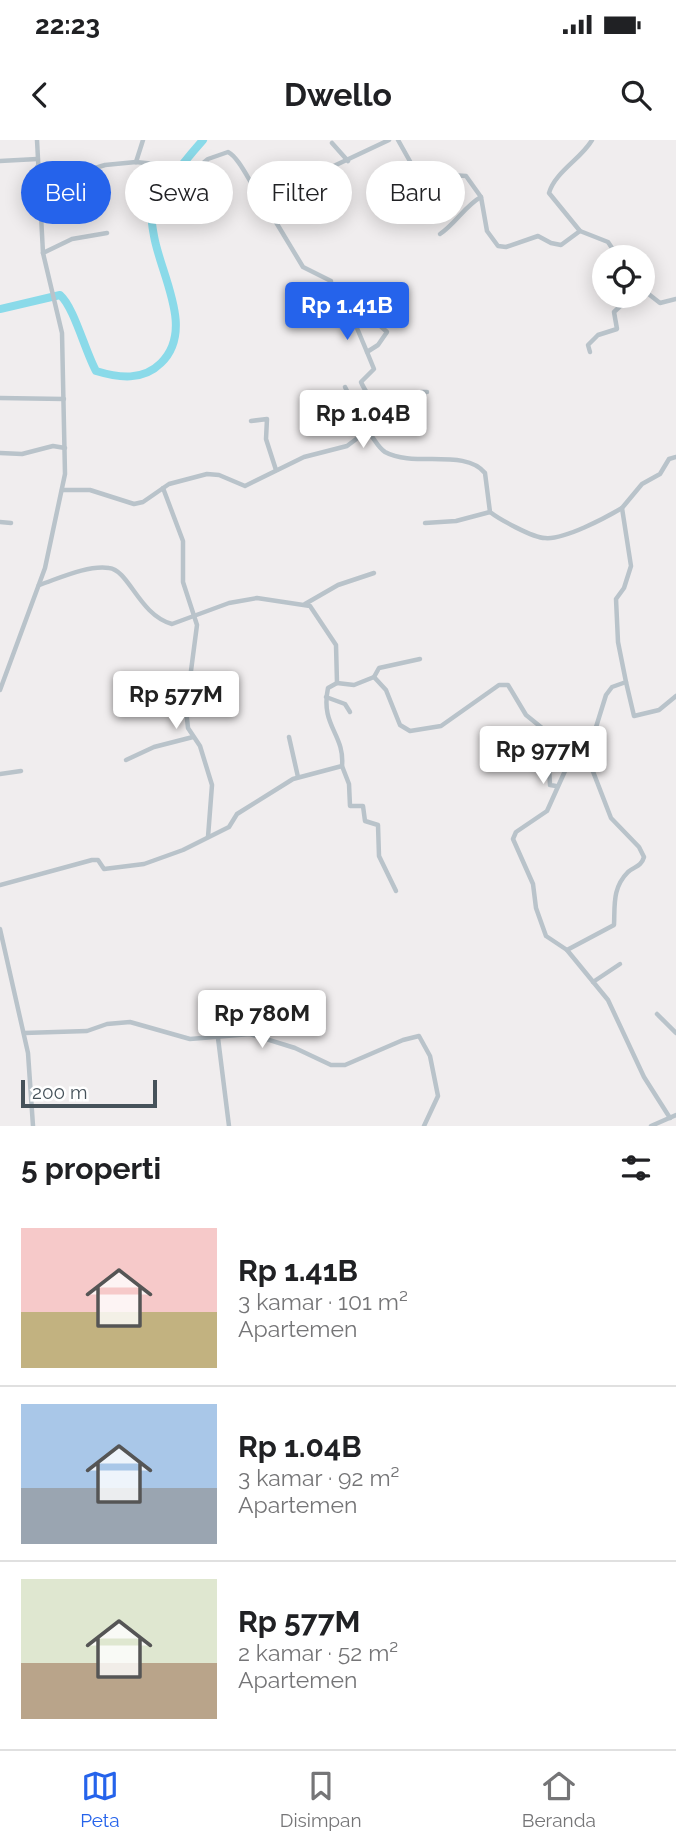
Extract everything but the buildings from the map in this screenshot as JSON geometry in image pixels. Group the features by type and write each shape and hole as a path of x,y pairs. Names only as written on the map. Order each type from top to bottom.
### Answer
{"street":[{"path":"0,160 37,159 37,140"},
{"path":"136,161 144,140"},
{"path":"331,143 348,160 389,140"},
{"path":"398,140 410,161"},
{"path":"592,140 549,190 580,231 610,245"},
{"path":"206,161 228,152 236,158 247,179"},
{"path":"465,177 481,197 487,230 501,247 536,236 561,245 580,231"},
{"path":"440,234 459,220 471,203 481,197"},
{"path":"0,690 40,585 62,490 65,448 63,344 57,303 43,253 41,224"},
{"path":"277,224 303,267 331,281 330,295 334,301 345,306 355,306 361,294 373,287"},
{"path":"43,253 72,239 107,233"},
{"path":"655,299 660,303 676,299"},
{"path":"590,352 587,345 593,338 617,330 614,312 618,308"},
{"path":"366,313 387,332 378,345 367,352"},
{"path":"62,490 90,490 134,504 143,502 174,482 213,474 248,486 276,470 318,452 347,446 369,433 379,419 377,407 362,383 373,369 354,321"},
{"path":"345,387 369,433 383,450 413,460 474,464 485,473 490,512"},
{"path":"411,402 421,391 427,392"},
{"path":"0,398 64,399"},
{"path":"377,407 387,400 411,402"},
{"path":"411,402 418,415"},
{"path":"251,421 267,419 266,439 276,470"},
{"path":"0,453 23,454 53,446 65,448"},
{"path":"425,523 456,521 490,512 546,539 585,526 622,508 635,490 660,474 669,459 676,457"},
{"path":"163,488 183,541 183,582 196,617 197,642 185,701 186,719 200,746 212,785 208,838"},
{"path":"622,508 631,566 624,588 616,599 618,642 625,682 629,689 630,709 635,716 659,710 676,696"},
{"path":"0,522 11,523"},
{"path":"40,585 82,571 109,568 122,575 145,608 165,622 176,624 229,603 257,598 305,604 315,610 336,645 337,683"},
{"path":"305,604 338,584 374,573"},
{"path":"396,891 396,883 379,856 377,824 365,821 362,805 350,806 349,784 342,766 339,744 326,715 326,697 329,686 337,683 350,686 374,677 379,668 420,659"},
{"path":"374,677 386,690 400,725 410,732 434,729 499,685 508,685 526,715 547,732 548,742 543,754 549,768 550,785 556,786"},
{"path":"567,950 614,925 614,896 628,873 639,866 643,857 639,847 611,818 587,756 607,692 625,682"},
{"path":"326,697 345,704 350,712"},
{"path":"126,760 154,747 193,737"},
{"path":"289,737 298,777"},
{"path":"587,756 567,769 556,786 547,811 516,832 513,839 533,884 536,908 546,936 551,942 567,950 611,1005 644,1077 670,1118"},
{"path":"0,885 92,860 98,860 105,869 144,864 232,826 237,814 298,777 342,766"},
{"path":"0,774 21,771"},
{"path":"0,929 24,1033 31,1077 33,1126"},
{"path":"593,982 620,964"},
{"path":"657,1014 676,1033"},
{"path":"24,1033 87,1031 107,1024 130,1022 172,1036 259,1036 340,1066 407,1038 420,1037 430,1056 438,1096 424,1126"},
{"path":"218,1038 229,1126"},
{"path":"651,1126 676,1115"}],"waterway":[{"path":"0,309 60,295 70,309 96,371 130,376 154,369 171,350 176,319 154,236 152,215 167,186 203,140"}]}
